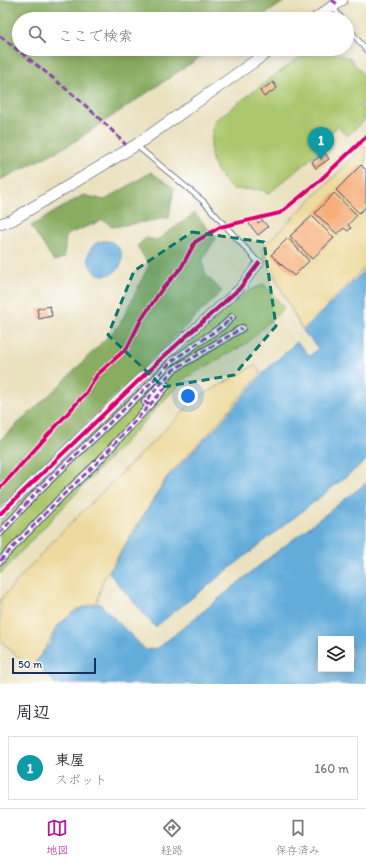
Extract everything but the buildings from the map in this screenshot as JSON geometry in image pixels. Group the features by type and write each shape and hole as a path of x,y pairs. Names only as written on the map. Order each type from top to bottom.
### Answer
{"street":[{"path":"326,12 342,0"},
{"path":"0,224 12,220 136,145 262,56"},
{"path":"0,514 162,359 240,288 259,263"},
{"path":"0,533 36,492 142,392 172,361 224,325 232,317"},
{"path":"149,405 145,402 173,370 242,328"},
{"path":"0,561 61,497 97,463 167,386"}],"lane":[{"path":"333,7 337,12"},
{"path":"354,35 366,50"},
{"path":"136,145 203,201 259,263"}],"highlighted area":[{"path":"192,232 264,242 276,326 234,375 163,387 108,335 134,271"}],"green space":[{"path":"0,0 287,0 269,12 12,12 12,56 202,56 71,144 0,180"},
{"path":"304,56 343,56 350,58 366,78 366,99 361,106 366,113 366,119 347,136 338,126 328,135 332,141 268,194 262,190 232,189 218,172 212,158 211,143 214,121 298,58"},
{"path":"151,172 174,188 169,218 113,227 103,220 66,235 64,258 54,261 31,226 83,195 105,200"},
{"path":"195,213 216,238 202,261 206,275 222,291 0,508 0,440 61,384 120,324 149,265 137,246 146,238 157,240"},
{"path":"264,284 284,308 247,343 184,379 0,574 0,521 22,498 227,308 245,293"}],"sand":[{"path":"366,145 366,266 302,330 261,249"},
{"path":"255,365 261,373 207,435 168,475 103,580 97,602 77,609 56,627 46,647 31,669 0,640 0,600 53,541 196,399"}],"water":[{"path":"102,241 108,241 112,242 119,248 122,258 121,265 115,272 108,275 102,275 98,274 91,268 88,261 88,255 89,251 95,244"},
{"path":"366,269 366,461 155,627 109,573 167,478 214,430 267,369 297,342 310,356 318,348 303,331"},
{"path":"366,483 366,684 56,684 35,663 50,644 57,627 75,611 99,603 146,650 158,648 265,561"}],"marked path":[{"path":"332,0 337,4"},
{"path":"0,36 12,46"},
{"path":"25,56 81,102 126,145"},
{"path":"0,533 37,492 142,392 172,361 224,325 232,317"},
{"path":"149,405 145,402 173,370 242,328"},
{"path":"0,561 61,497 97,463 167,386"}],"cycle path":[{"path":"0,488 86,393 97,375 127,348 141,320 162,289 181,268 195,242 220,227 280,213 316,184 366,137"},
{"path":"0,514 161,359 240,288 259,263"}],"place":[{"name":"東屋","path":"321,160"}]}
